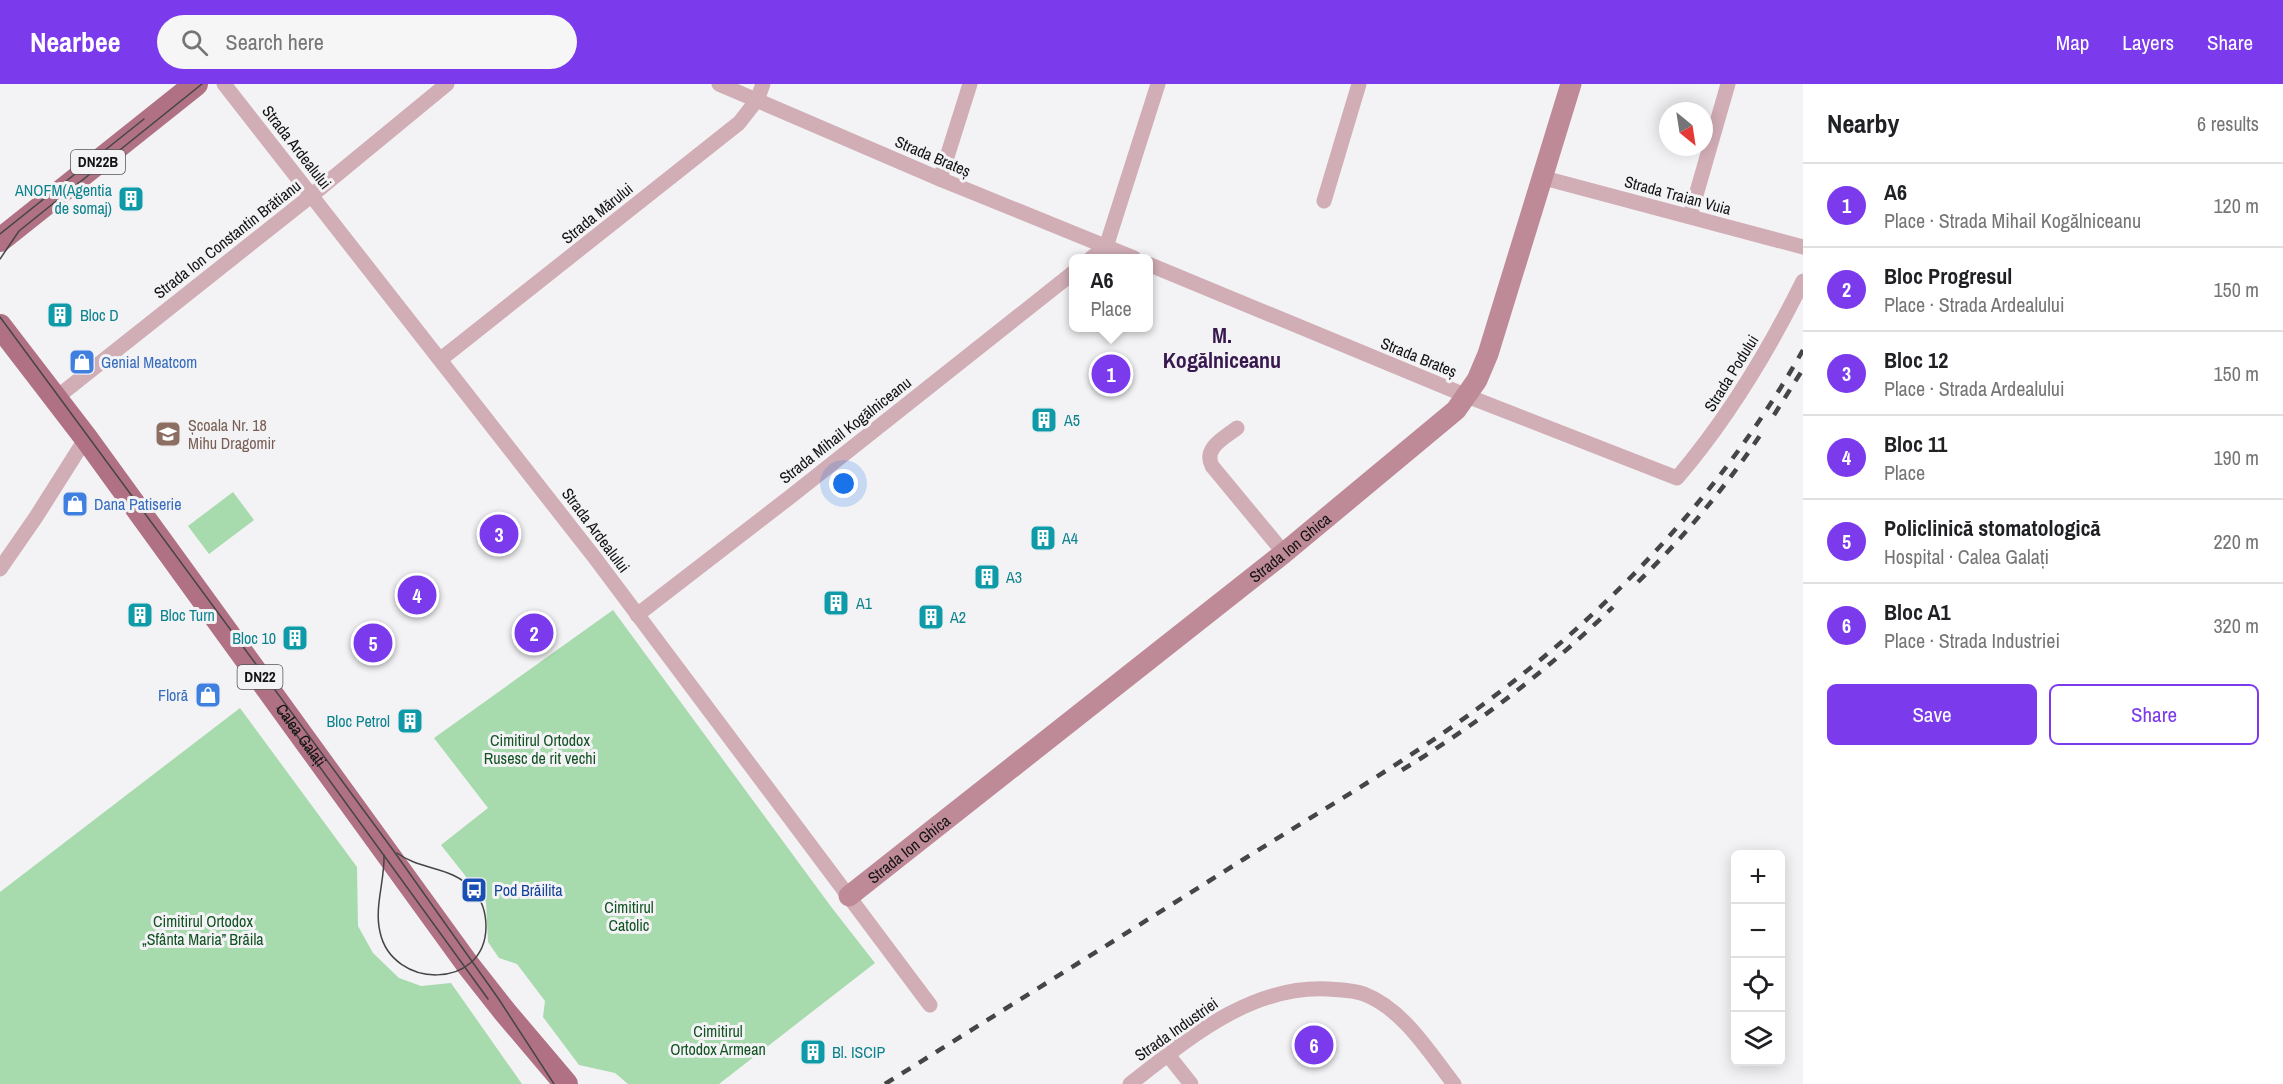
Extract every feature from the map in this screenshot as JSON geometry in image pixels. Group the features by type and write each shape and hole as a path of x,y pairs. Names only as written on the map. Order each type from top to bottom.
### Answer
{"main road":[{"name":"DN22B","path":"0,240 196,84"},
{"name":"Calea Galați","path":"0,326 86,438 468,965 504,1012 566,1084"}],"street":[{"name":"Strada Ardealului","path":"225,84 441,359 637,615 930,1005"},
{"name":"Strada Ion Constantin Brătianu","path":"56,398 312,195 447,84"},
{"name":"Strada Brateș","path":"719,84 940,179 1124,254"},
{"name":"Strada Mărului","path":"441,359 739,123 757,100 763,84"},
{"path":"940,179 969,84"},
{"path":"1096,254 1106,247 1158,84"},
{"path":"1323,201 1359,84"},
{"name":"Strada Ion Ghica","path":"849,896 1284,553 1456,410 1477,380 1488,354 1544,178 1571,84"},
{"path":"1690,216 1728,84"},
{"name":"Strada Traian Vuia","path":"1544,178 1803,248"},
{"name":"Strada Brateș","path":"1153,266 1467,396 1677,478"},
{"name":"Strada Mihail Kogălniceanu","path":"637,615 1069,276"},
{"name":"Strada Podului","path":"1677,478 1717,429 1752,376 1803,281"},
{"path":"1237,428 1211,449 1209,460 1284,553"},
{"path":"0,569 86,438"},
{"name":"Strada Industriei","path":"1130,1084 1223,1016 1259,1000 1299,989 1348,990 1365,994 1406,1024 1454,1084"},
{"path":"1168,1055 1191,1084"}],"green space":[{"path":"233,492 254,520 209,554 188,526"},
{"path":"613,610 875,963 719,1084 628,1084 615,1073 579,1065 543,1017 545,1001 517,964 499,958 488,942 486,902 441,845 488,808 434,738"},
{"name":"Cimitirul Ortodox „Sfânta Maria” Brăila","path":"240,708 357,867 358,926 373,953 399,978 421,986 451,983 522,1084 0,1084 0,892"}],"tram line":[{"path":"0,259 19,231 202,84"},
{"path":"0,234 144,119"},
{"path":"0,317 393,850 498,998 554,1084"},
{"path":"277,708 488,999"},
{"path":"384,855 378,923 388,951 401,964 419,972 437,975 455,972 471,963 482,948 486,927 479,898 465,882 456,877 406,859 397,853"}],"railway":[{"path":"885,1084 1397,764 1485,703 1532,666 1621,586 1702,498 1738,451 1803,350"},
{"path":"1774,415 1803,369"},
{"path":"1638,582 1703,511 1761,434"},
{"path":"1402,770 1485,715 1538,674 1613,607"}],"place":[{"name":"ANOFM(Agentia de somaj)","path":"131,199"},
{"name":"Bloc D","path":"60,315"},
{"name":"Genial Meatcom","path":"82,362"},
{"name":"A6","path":"1111,374"},
{"name":"A5","path":"1044,420"},
{"name":"Școala Nr. 18 Mihu Dragomir","path":"168,434"},
{"name":"Dana Patiserie","path":"75,504"},
{"name":"Bloc 12","path":"499,534"},
{"name":"A4","path":"1043,538"},
{"name":"A3","path":"987,577"},
{"name":"Bloc 11","path":"417,595"},
{"name":"A1","path":"836,603"},
{"name":"Bloc Turn","path":"140,615"},
{"name":"A2","path":"931,617"},
{"name":"Bloc Progresul","path":"534,633"},
{"name":"Bloc 10","path":"295,638"},
{"name":"Policlinică stomatologică","path":"373,643"},
{"name":"Floră","path":"208,695"},
{"name":"Bloc Petrol","path":"410,721"},
{"name":"Pod Brăilita","path":"474,890"},
{"name":"Bloc A1","path":"1314,1045"},
{"name":"Bl. ISCIP","path":"813,1052"}],"district":[{"name":"M. Kogălniceanu","path":"1222,348"}],"park label":[{"name":"Cimitirul Ortodox Rusesc de rit vechi","path":"540,749"},
{"name":"Cimitirul Catolic","path":"629,916"},
{"name":"Cimitirul Ortodox Armean","path":"718,1040"}]}
